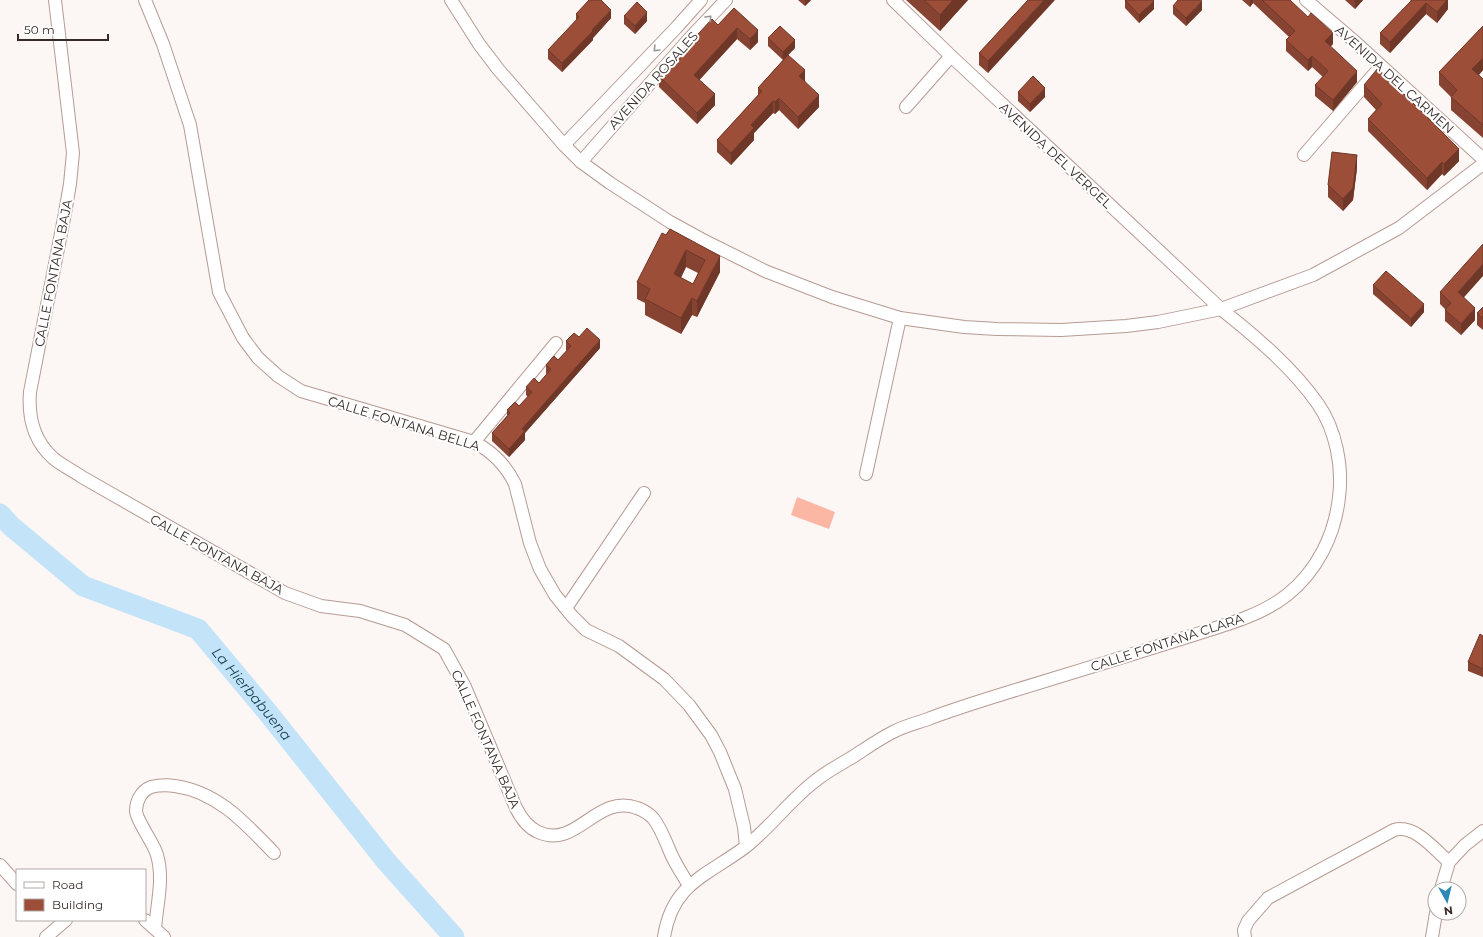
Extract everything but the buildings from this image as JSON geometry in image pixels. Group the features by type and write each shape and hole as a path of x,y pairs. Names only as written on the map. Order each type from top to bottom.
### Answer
{"street":[{"name":"CALLE FONTANA BAJA","path":"55,0 73,152 65,213 30,392 29,414 41,444 53,458 82,477 285,593 321,606 360,611 405,625 444,649 465,687 519,814 528,826 548,835 562,834 575,829 606,809 620,806 634,807 653,818 689,886"},
{"name":"CALLE FONTANA BELLA","path":"145,0 163,44 190,126 220,292 250,348 262,363 278,376 301,391 474,442 492,452 510,475 535,556 546,581 572,616 586,630 620,646 655,671 677,691 701,720 720,752 735,789 744,827 746,846"},
{"path":"451,0 479,44 498,69 564,145 581,162 616,187 670,222 732,256 798,285 900,318 977,328 1061,330 1138,324 1221,310 1313,275 1399,228 1483,164"},
{"name":"AVENIDA ROSALES","path":"564,145 701,0"},
{"name":"AVENIDA ROSALES","path":"581,162 726,0"},
{"name":"AVENIDA DEL VERGEL","path":"893,0 950,56 1221,310"},
{"name":"AVENIDA DEL CARMEN","path":"1306,0 1483,159"},
{"path":"676,28 689,40"},
{"path":"906,107 950,56"},
{"path":"1304,155 1380,66"},
{"name":"CALLE FONTANA CLARA","path":"746,846 815,781 894,731 966,705 1107,663 1248,616 1261,611 1286,596 1307,576 1330,538 1338,508 1340,485 1339,462 1332,432 1319,405 1286,366 1244,328 1221,310"},
{"path":"866,474 900,318"},
{"path":"474,442 556,343"},
{"path":"566,608 644,493"},
{"path":"155,928 161,877 157,855 136,812 137,802 144,790 167,785 198,791 220,803 244,821 274,853"},
{"path":"1245,937 1244,930 1248,921 1268,898 1394,830 1404,829 1413,831 1449,862"},
{"path":"1443,881 1449,862 1465,845 1483,831"},
{"path":"664,937 671,910 676,901 689,886 746,846"},
{"path":"0,865 16,883"},
{"path":"46,937 52,924 62,921"},
{"path":"146,921 164,937"},
{"path":"1432,937 1435,921"}],"shaded area":[{"path":"797,497 835,512 829,529 791,515"}],"waterway":[{"name":"La Hierbabuena","path":"0,514 11,526 83,586 198,629 269,714 386,861 454,937"}]}
